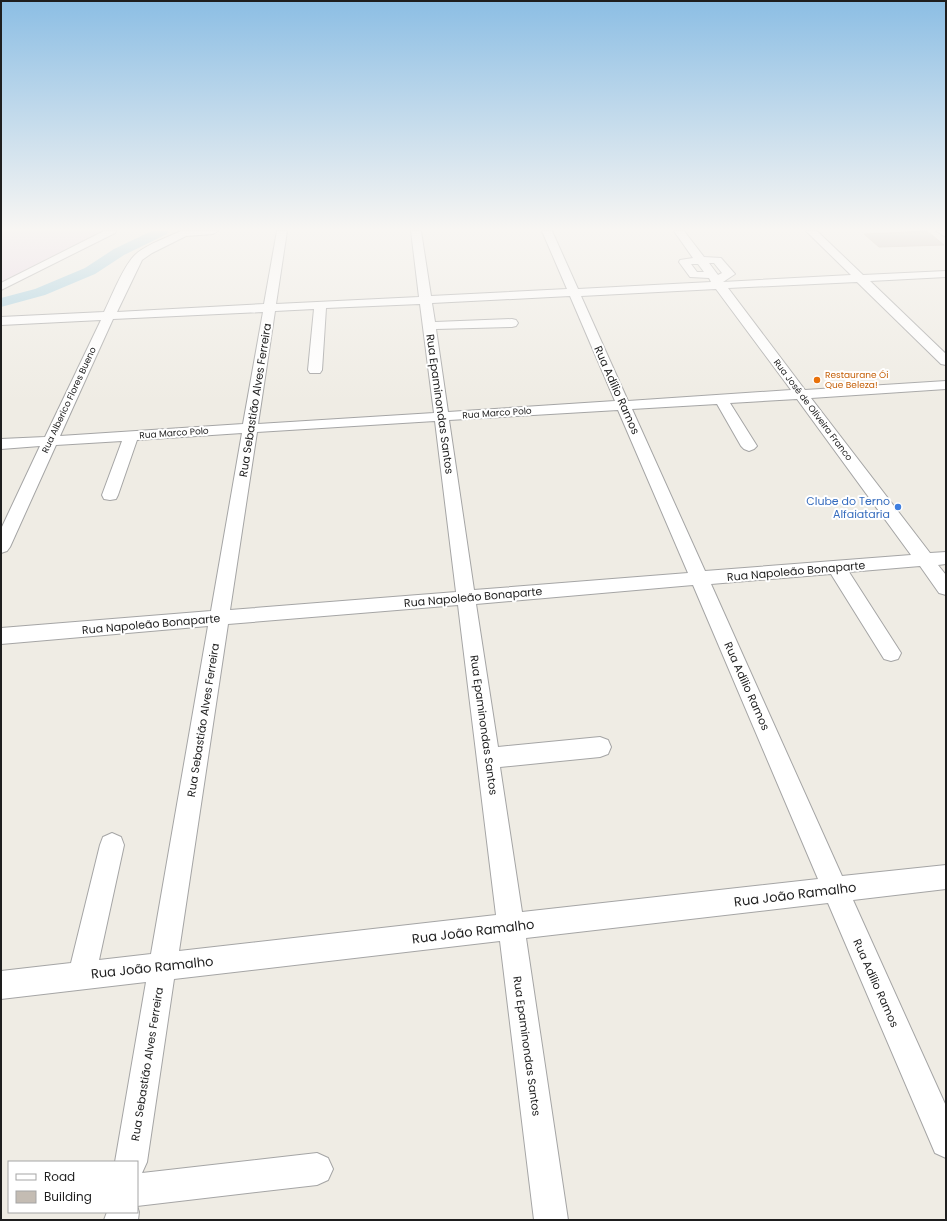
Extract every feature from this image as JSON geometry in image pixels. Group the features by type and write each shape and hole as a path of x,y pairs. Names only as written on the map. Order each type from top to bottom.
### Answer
{"street":[{"name":"Rua Alberico Flores Bueno","path":"1,547 122,288"},
{"name":"Rua Sebastião Alves Ferreira","path":"131,1161 273,288"},
{"name":"Rua Epaminondas Santos","path":"424,288 551,1220"},
{"name":"Rua Adílio Ramos","path":"572,288 946,1142"},
{"path":"1,321 574,293 629,288"},
{"name":"Rua José de Oliveira Franco","path":"722,288 946,588"},
{"path":"870,288 946,361"},
{"path":"315,370 320,305"},
{"path":"429,326 512,323"},
{"name":"Rua Marco Polo","path":"1,444 946,385"},
{"path":"721,399 749,446"},
{"path":"110,495 131,436"},
{"path":"1,511 18,509"},
{"name":"Rua Napoleão Bonaparte","path":"1,636 946,558"},
{"path":"836,567 891,653"},
{"path":"488,758 600,747"},
{"path":"82,975 112,845"},
{"name":"Rua João Ramalho","path":"1,985 946,877"},
{"path":"138,1190 317,1169"}],"waterway":[{"path":"1,303 50,288"}],"place":[{"name":"Restaurane Ói Que Beleza!","path":"817,380"},
{"name":"Clube do Terno Alfaiataria","path":"898,507"}]}
